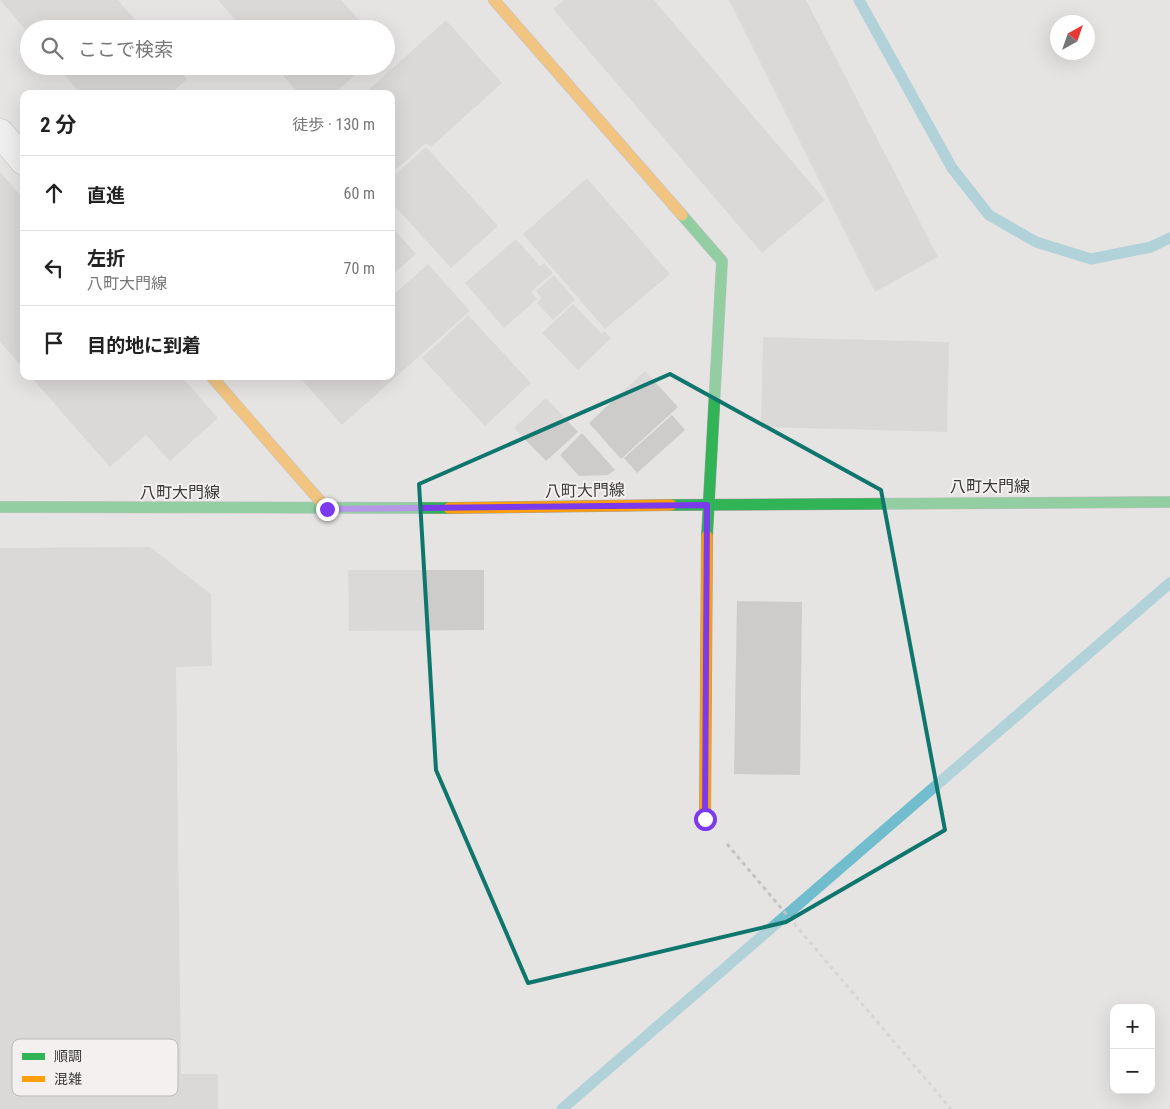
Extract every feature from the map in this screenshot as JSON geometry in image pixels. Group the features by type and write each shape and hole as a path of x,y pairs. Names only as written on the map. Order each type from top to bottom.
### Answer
{"main road":[{"path":"494,0 722,261 707,505 705,819"},
{"path":"214,380 327,509"},
{"name":"八町大門線","path":"0,507 327,509 1170,502"}],"street":[{"path":"0,133 20,156"}],"path":[{"path":"705,819 951,1109"}],"highlighted area":[{"path":"670,374 881,490 945,830 786,922 528,983 436,770 419,484"}],"building":[{"path":"0,0 118,0 135,20 20,20 20,23"},
{"path":"218,0 341,0 359,20 235,20"},
{"path":"564,0 654,0 825,200 762,253 553,9"},
{"path":"729,0 806,0 938,257 875,292"},
{"path":"446,20 502,83 431,147 426,143 395,170 395,90 368,90 385,75 395,75 395,66"},
{"path":"65,75 184,75 187,79 175,90 78,90"},
{"path":"283,75 355,75 338,90 296,90"},
{"path":"426,147 498,226 451,268 395,206 395,174"},
{"path":"0,172 20,194 20,364 0,342"},
{"path":"587,178 670,274 605,329 523,234"},
{"path":"395,230 416,254 395,272"},
{"path":"516,239 540,266 544,263 553,273 531,292 537,299 504,328 465,283"},
{"path":"428,264 470,311 395,378 395,293"},
{"path":"554,275 575,300 553,320 537,303 542,298 536,291"},
{"path":"573,304 602,334 604,331 611,338 578,370 542,333"},
{"path":"468,315 531,383 485,426 422,358"},
{"path":"763,337 949,342 947,432 761,427"},
{"path":"645,371 678,407 621,459 589,423"},
{"path":"34,380 185,380 218,418 170,461 146,435 110,467"},
{"path":"302,380 393,380 342,425"},
{"path":"546,398 578,432 546,461 514,428"},
{"path":"672,415 685,430 637,473 624,458"},
{"path":"582,433 615,470 608,475 579,476 560,455"},
{"path":"150,547 211,594 212,666 176,667 181,1074 218,1074 218,1109 0,1109 0,548"},
{"path":"348,570 484,570 484,630 349,631"},
{"path":"737,601 802,602 800,775 734,774"}],"waterway":[{"path":"859,0 952,168 989,215 1036,242 1091,259 1151,247 1170,238"},
{"path":"562,1109 1170,583"}],"traffic: fast":[{"path":"682,215 722,261 707,536"},
{"path":"671,505 1170,502"},
{"path":"0,507 449,508"}],"traffic: slow":[{"path":"494,0 682,215"},
{"path":"214,380 327,509"},
{"path":"449,508 671,505"},
{"path":"705,819 707,536"}],"route":[{"path":"327,509 707,505 705,819"}]}
